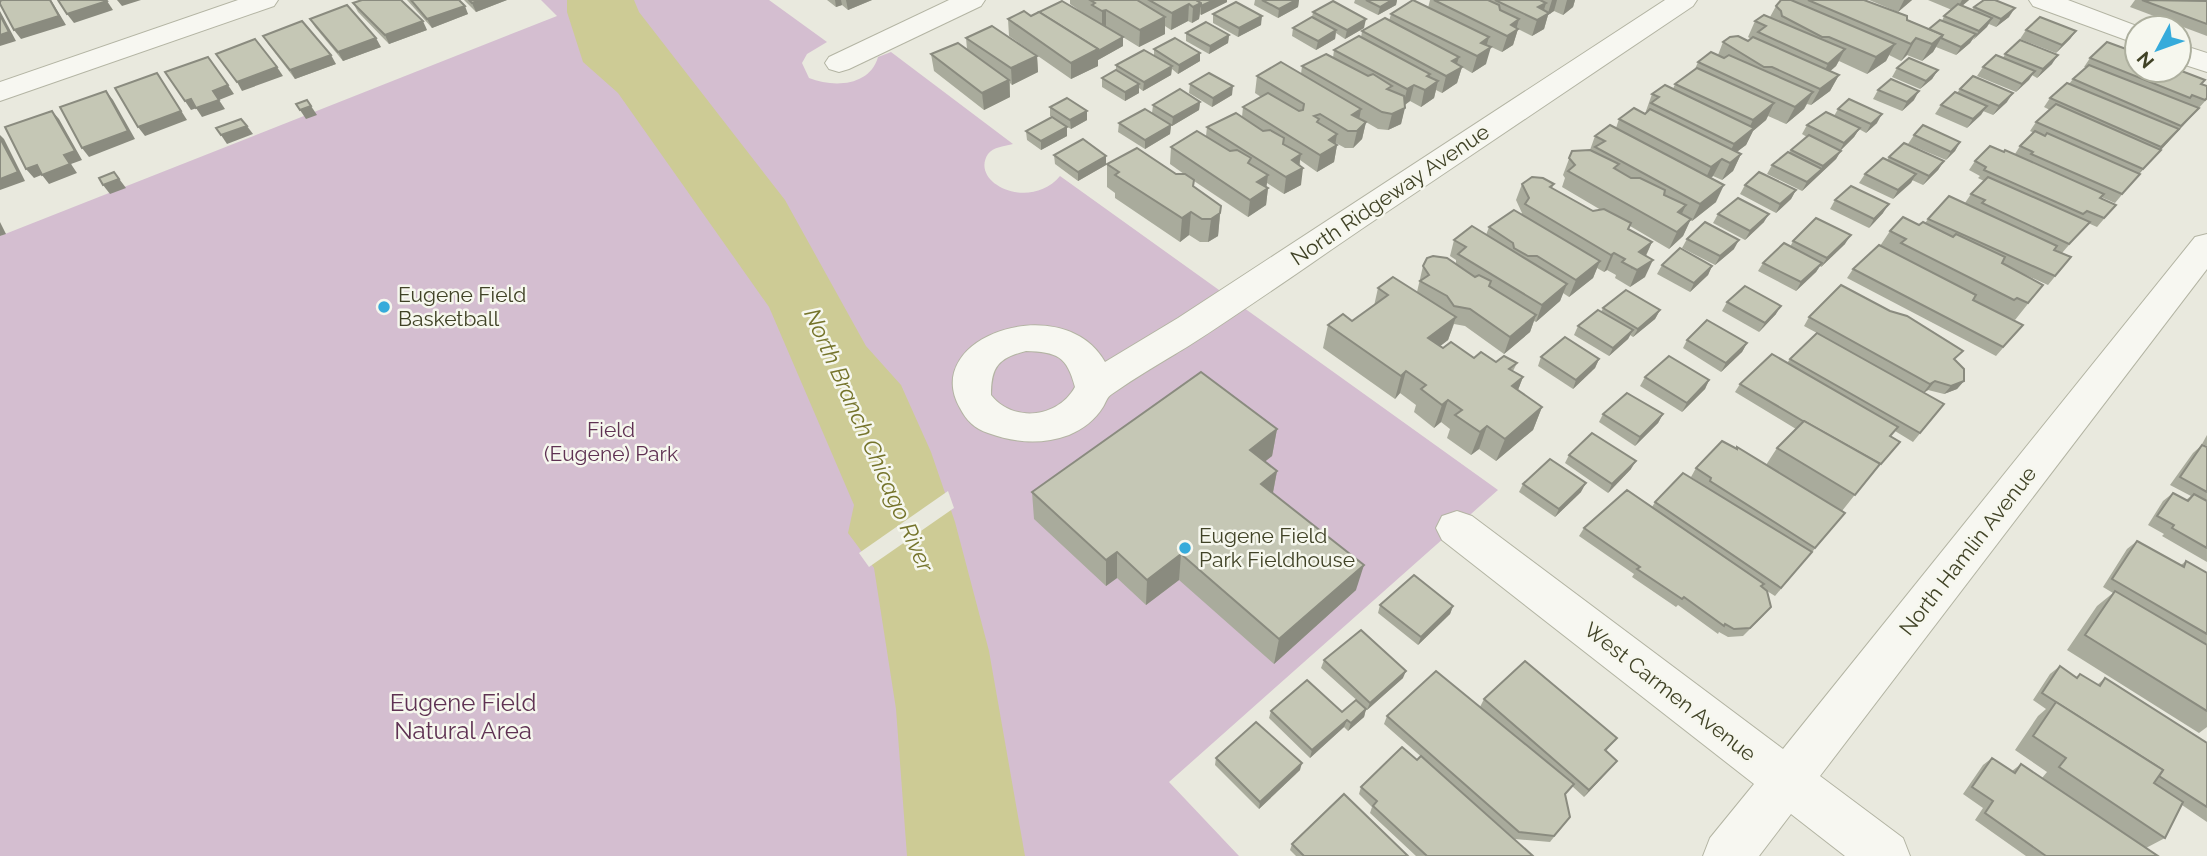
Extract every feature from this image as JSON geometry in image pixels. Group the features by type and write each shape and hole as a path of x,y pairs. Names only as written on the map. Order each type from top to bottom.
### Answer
{"street":[{"path":"0,92 264,0"},
{"path":"839,63 971,0"},
{"name":"North Ridgeway Avenue","path":"1094,387 1191,327 1683,0"},
{"path":"2043,0 2123,31"},
{"name":"North Hamlin Avenue","path":"1728,856 2207,245"},
{"name":"West Carmen Avenue","path":"1457,528 1885,856"}],"green space":[{"name":"Field (Eugene) Park","path":"541,0 769,0 827,42 807,54 802,63 809,78 829,83 859,79 874,67 878,57 891,52 1013,144 996,148 988,154 984,165 987,175 995,183 1019,193 1033,192 1048,187 1060,176 1498,490 1169,782 1239,856 0,856 0,236 557,16"}],"water":[{"name":"North Branch Chicago River","path":"567,0 634,0 639,12 785,200 866,346 901,385 931,452 955,522 989,651 1025,856 907,856 896,709 874,568 848,533 854,505 769,307 618,93 583,62 567,12"}],"pier":[{"path":"948,491 954,508 869,567 859,553"}],"building":[{"path":"2,0 50,0 59,16 14,30 0,4"},
{"path":"58,0 106,0 107,1 67,14"},
{"path":"362,0 401,0 423,21 385,35 353,3"},
{"path":"411,0 459,0 465,6 427,19"},
{"path":"1090,0 1137,0 1165,17 1140,30 1092,5 1095,3"},
{"path":"1149,0 1196,0 1201,3 1193,7 1189,4 1172,13"},
{"path":"1196,0 1214,0 1201,6"},
{"path":"1262,0 1296,0 1279,9"},
{"path":"1366,0 1392,0 1380,7"},
{"path":"1413,0 1489,37 1481,43 1491,47 1477,56 1391,14"},
{"path":"1434,0 1488,0 1499,5 1500,10 1519,19 1511,25 1518,29 1507,36"},
{"path":"1495,0 1540,0 1546,3 1538,7 1549,13 1537,20"},
{"path":"1781,0 1791,0 1895,44 1876,57 1829,37 1822,37 1782,16 1776,6"},
{"path":"1808,0 1864,0 1907,16 1907,20 1943,35 1932,44 1916,38 1911,44"},
{"path":"1984,0 1995,0 2015,8 2001,19 1974,7"},
{"path":"2142,0 2207,1 2207,24 2193,19 2193,14 2180,14"},
{"path":"1062,1 1123,37 1098,51 1039,12"},
{"path":"1333,1 1366,19 1347,30 1313,12"},
{"path":"1236,2 1262,16 1239,28 1213,14"},
{"path":"1958,4 1992,18 1979,31 1944,16"},
{"path":"347,5 376,38 338,52 310,19"},
{"path":"1024,11 1031,16 1039,12 1098,49 1071,63 1008,19"},
{"path":"0,15 9,32 0,35"},
{"path":"1764,15 1845,49 1828,64 1758,32 1766,26 1755,21"},
{"path":"1312,17 1336,30 1318,41 1293,28"},
{"path":"2040,17 2076,31 2062,45 2026,30"},
{"path":"1385,18 1459,57 1452,61 1462,67 1446,76 1362,31"},
{"path":"1940,20 1976,34 1961,47 1929,29"},
{"path":"302,21 331,55 290,70 263,36"},
{"path":"1206,22 1229,35 1210,46 1186,33"},
{"path":"992,26 1037,56 1011,68 966,38"},
{"path":"1359,36 1430,74 1427,76 1438,81 1425,90 1414,85 1407,89 1334,50"},
{"path":"1738,36 1748,41 1753,37 1839,75 1820,89 1772,67 1764,67 1723,42"},
{"path":"1175,38 1200,53 1179,65 1154,49"},
{"path":"255,39 277,67 237,82 216,54"},
{"path":"2020,40 2058,55 2043,69 2005,54"},
{"path":"2107,42 2123,48 2123,71 2090,58"},
{"path":"958,43 1009,80 982,93 931,54"},
{"path":"1144,50 1172,66 1144,82 1116,65"},
{"path":"1711,52 1724,58 1729,55 1813,92 1795,107 1698,62"},
{"path":"1326,54 1368,76 1373,74 1392,86 1387,89 1404,96 1405,108 1392,114 1382,112 1302,66"},
{"path":"1996,55 2035,71 2022,84 1983,67"},
{"path":"208,57 228,85 213,91 219,100 196,108 191,99 185,101 165,72"},
{"path":"1909,58 1938,70 1926,81 1897,68"},
{"path":"1281,62 1361,109 1352,115 1366,122 1357,131 1348,131 1320,114 1314,116 1319,119 1317,122 1337,134 1329,140 1337,145 1320,155 1243,107 1268,93 1299,111 1303,110 1304,104 1257,76"},
{"path":"2089,65 2123,78 2123,84 2138,84 2199,108 2181,126 2073,79"},
{"path":"1697,68 1774,103 1753,120 1675,84"},
{"path":"1116,70 1139,84 1125,92 1102,78"},
{"path":"157,73 181,111 138,127 115,88"},
{"path":"1209,73 1233,86 1213,98 1190,84"},
{"path":"2193,75 2205,80 2201,84 2207,86 2207,98 2205,100 2192,95 2190,98 2155,84 2193,84"},
{"path":"1973,76 2013,93 1999,106 1960,89"},
{"path":"1891,79 1919,91 1907,102 1878,90"},
{"path":"2067,83 2179,129 2161,147 2050,98"},
{"path":"1665,85 1754,128 1734,144 1651,103 1659,97 1652,94"},
{"path":"1180,89 1200,102 1173,117 1153,105"},
{"path":"106,91 128,131 82,148 60,107"},
{"path":"1955,92 1987,106 1973,119 1941,105"},
{"path":"1067,98 1087,111 1070,120 1050,107"},
{"path":"1849,99 1882,114 1871,124 1838,109"},
{"path":"307,100 311,106 300,110 296,104"},
{"path":"2056,104 2161,150 2143,169 2036,122"},
{"path":"1634,108 1645,114 1650,109 1741,154 1730,163 1722,159 1711,167 1619,119"},
{"path":"1145,109 1171,125 1145,140 1119,123"},
{"path":"52,111 75,151 64,155 70,164 42,175 37,165 26,169 5,127"},
{"path":"1826,112 1860,128 1844,143 1807,125"},
{"path":"1236,113 1263,131 1270,130 1284,138 1283,144 1301,154 1292,160 1303,168 1286,177 1207,127"},
{"path":"1052,117 1067,127 1041,141 1026,131"},
{"path":"241,119 247,126 221,135 216,128"},
{"path":"1610,125 1724,185 1700,204 1595,147 1605,141 1595,136"},
{"path":"1923,125 1960,142 1951,152 1914,135"},
{"path":"1197,131 1230,151 1237,150 1251,158 1248,163 1268,175 1257,182 1268,188 1250,200 1171,147"},
{"path":"2035,131 2045,136 2047,133 2140,174 2122,194 2031,154 2033,152 2020,146"},
{"path":"1809,135 1841,151 1823,166 1791,150"},
{"path":"0,138 18,172 0,179"},
{"path":"1083,139 1106,156 1078,172 1054,155"},
{"path":"1904,143 1944,161 1929,176 1889,157"},
{"path":"1990,146 2004,152 2005,150 2104,194 2100,198 2116,205 2104,218 2087,211 2083,214 1984,170 1986,167 1975,161"},
{"path":"1137,148 1176,174 1185,174 1194,180 1193,186 1221,206 1220,213 1211,219 1202,219 1191,212 1182,218 1115,175 1119,172 1107,164"},
{"path":"1590,150 1619,164 1614,168 1631,178 1640,178 1665,190 1664,195 1686,205 1678,212 1691,219 1677,232 1568,171 1575,165 1569,158 1572,151"},
{"path":"1788,152 1822,169 1807,182 1772,165"},
{"path":"1883,158 1916,174 1898,190 1865,174"},
{"path":"114,172 119,179 103,185 99,178"},
{"path":"1759,172 1796,190 1780,204 1745,185"},
{"path":"1532,177 1543,178 1554,184 1550,187 1593,211 1604,209 1631,223 1628,229 1652,242 1639,252 1653,260 1637,270 1622,262 1625,259 1614,253 1611,255 1525,204 1529,198 1522,184"},
{"path":"1988,177 2090,222 2069,244 1982,203 1985,200 1971,194"},
{"path":"1851,186 1889,204 1874,219 1835,200"},
{"path":"1949,196 2057,246 2054,250 2071,257 2055,276 1928,219"},
{"path":"1738,198 1769,214 1750,231 1718,214"},
{"path":"1514,210 1600,261 1576,280 1537,256 1528,256 1514,248 1513,243 1489,227"},
{"path":"1903,217 1919,225 1923,222 1953,237 1956,234 2005,257 2002,263 2043,285 2028,303 2017,298 2014,300 1901,243 1906,239 1890,231"},
{"path":"1816,218 1851,235 1827,258 1793,241"},
{"path":"1705,222 1739,240 1720,256 1687,239"},
{"path":"1472,226 1567,284 1542,305 1458,254 1466,247 1454,240"},
{"path":"1784,243 1822,263 1801,282 1763,263"},
{"path":"1879,245 1976,295 1973,300 2023,325 2003,347 1853,269"},
{"path":"1680,248 1712,266 1694,283 1662,265"},
{"path":"1427,258 1447,258 1475,277 1479,275 1491,281 1489,286 1536,315 1510,337 1470,309 1454,306 1447,296 1420,281 1429,275 1423,266"},
{"path":"1393,277 1456,317 1428,338 1443,348 1451,342 1474,358 1481,352 1496,362 1504,356 1517,363 1509,369 1523,377 1512,386 1542,407 1505,439 1487,426 1480,432 1455,415 1462,410 1448,400 1442,405 1421,389 1426,385 1406,371 1401,376 1328,325 1343,314 1352,321 1388,295 1378,288"},
{"path":"1841,285 1890,311 1907,316 1963,351 1954,359 1964,369 1964,381 1951,386 1935,381 1930,384 1809,317"},
{"path":"1745,286 1781,306 1765,323 1727,302"},
{"path":"1626,290 1660,310 1638,329 1603,308"},
{"path":"1598,310 1633,330 1613,348 1578,326"},
{"path":"1707,320 1747,343 1726,363 1687,340"},
{"path":"1817,333 1944,404 1920,433 1790,359"},
{"path":"1565,337 1599,359 1576,380 1541,357"},
{"path":"1772,354 1898,427 1890,436 1900,442 1881,464 1740,384"},
{"path":"1669,356 1709,380 1687,403 1645,377"},
{"name":"Eugene Field Park Fieldhouse","path":"1201,372 1277,429 1250,450 1277,471 1261,484 1364,565 1279,639 1181,554 1147,580 1117,552 1106,560 1032,492"},
{"path":"1627,393 1663,414 1640,437 1603,414"},
{"path":"1804,421 1880,464 1855,495 1777,448"},
{"path":"1592,433 1636,461 1612,484 1569,455"},
{"path":"1722,441 1737,447 1845,513 1815,548 1710,481 1711,478 1696,468"},
{"path":"2202,445 2207,447 2207,492 2180,477"},
{"path":"1550,459 1586,483 1559,509 1523,484"},
{"path":"1683,473 1812,552 1781,588 1655,502"},
{"path":"1627,490 1764,584 1761,586 1767,591 1771,607 1750,628 1734,629 1725,624 1724,626 1684,597 1682,599 1637,569 1640,567 1584,528"},
{"path":"2173,493 2188,501 2194,494 2207,501 2207,548 2157,516"},
{"path":"2137,541 2184,567 2186,561 2207,573 2207,634 2112,579"},
{"path":"1414,575 1453,606 1421,637 1380,605"},
{"path":"2115,591 2207,645 2207,711 2085,635"},
{"path":"1361,630 1406,671 1370,703 1324,660"},
{"path":"1525,661 1617,738 1605,750 1617,761 1589,790 1484,699"},
{"path":"2060,666 2077,678 2080,674 2100,686 2105,678 2207,743 2207,807 2159,776 2163,770 2042,693"},
{"path":"1436,671 1574,784 1565,794 1570,817 1554,836 1519,832 1387,716"},
{"path":"1307,680 1342,712 1356,700 1366,709 1351,723 1347,720 1312,750 1271,711"},
{"path":"2056,702 2163,770 2154,783 2183,802 2165,838 2059,767 2066,758 2033,736"},
{"path":"1256,722 1302,763 1260,802 1216,758"},
{"path":"1402,747 1417,760 1421,756 1533,856 1427,856 1373,806 1377,801 1361,787"},
{"path":"1992,758 2015,773 2021,764 2158,856 2046,856 1985,813 1993,801 1972,787"},
{"path":"1344,794 1408,856 1304,856 1292,844"}],"place":[{"name":"Eugene Field Basketball","path":"384,307"},
{"name":"Eugene Field Park Fieldhouse","path":"1185,548"}],"park label":[{"name":"Eugene Field Natural Area","path":"463,717"}]}
